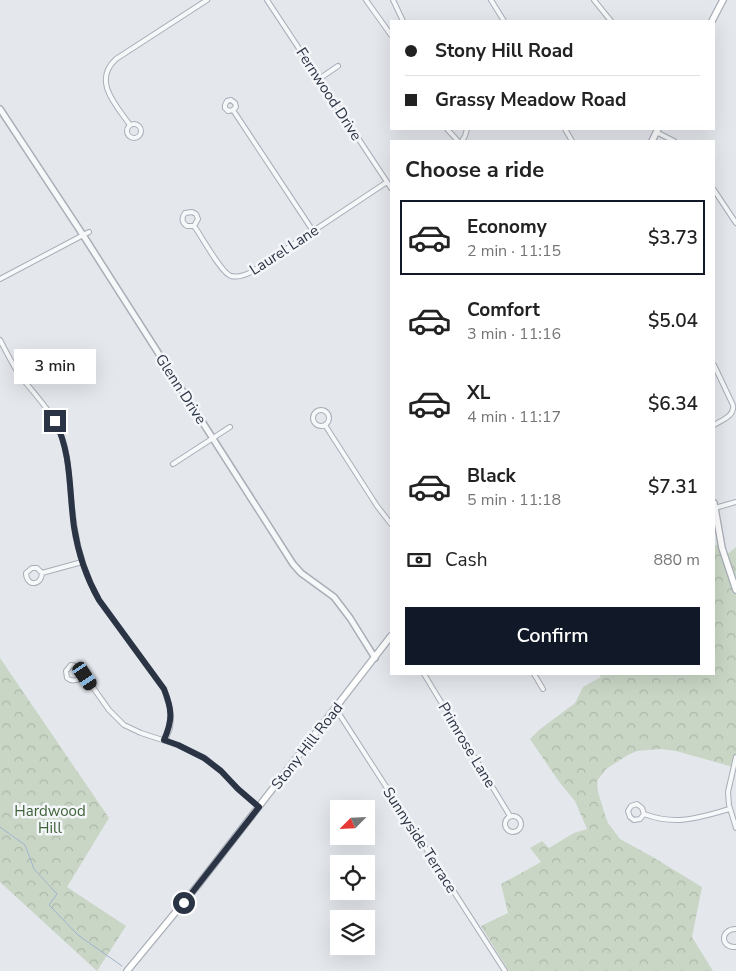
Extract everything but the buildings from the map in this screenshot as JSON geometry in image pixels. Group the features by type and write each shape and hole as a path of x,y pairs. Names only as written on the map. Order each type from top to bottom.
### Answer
{"main road":[{"path":"713,20 723,0"},
{"path":"716,528 736,590"},
{"name":"Stony Hill Road","path":"127,971 198,885 390,640"}],"street":[{"path":"130,125 107,88 105,79 110,65 116,59 206,0"},
{"name":"Fernwood Drive","path":"267,0 390,186"},
{"path":"366,0 390,34"},
{"path":"393,0 403,20"},
{"path":"491,0 503,20"},
{"path":"594,0 610,20"},
{"path":"319,79 338,66"},
{"name":"Glenn Drive","path":"0,109 293,564 306,577 334,597 350,618 375,658"},
{"path":"233,110 313,231"},
{"path":"448,130 459,140"},
{"path":"657,130 672,140"},
{"name":"Laurel Lane","path":"194,226 224,271 236,277 253,271 387,182"},
{"path":"715,192 736,223"},
{"name":"Laurel Lane","path":"192,212 196,214 198,219 194,226 189,227 185,225 182,218 185,213 192,212"},
{"path":"0,279 90,232"},
{"path":"0,340 20,375 55,421 62,436 66,451 74,529 82,562 103,606 164,689 168,699 171,718 170,728 164,740"},
{"path":"715,367 734,410 726,418 715,424"},
{"path":"321,409 328,413 329,418 325,425 315,424 312,418 316,411 321,409"},
{"path":"325,425 377,506 390,523"},
{"path":"173,464 230,427"},
{"path":"715,506 736,502"},
{"path":"42,573 82,562"},
{"path":"32,568 39,569 42,573 41,579 37,582 32,583 26,578 26,573 32,568"},
{"path":"85,676 72,681 66,676 66,670 71,665 80,669 85,676 109,710 119,720 135,731 178,745 204,758 221,771 259,807"},
{"name":"Primrose Lane","path":"425,675 510,816"},
{"path":"535,675 543,689"},
{"name":"Sunnyside Terrace","path":"336,709 505,971"},
{"path":"736,756 728,792 730,808 736,828"},
{"path":"637,804 642,808 644,814 640,819 634,820 630,817 628,811 631,806 637,804"},
{"path":"644,814 660,820 684,820 695,819 730,808"},
{"name":"Primrose Lane","path":"510,816 518,816 521,820 522,826 513,832 506,828 505,823 510,816"},
{"path":"736,929 728,931 724,938 727,945 736,947"}],"green space":[{"path":"718,543 725,556 736,547 736,755 733,767 676,751 661,749 637,751 606,769 597,781 598,792 608,823 620,839 702,887 692,937 713,971 509,971 481,926 508,913 501,884 541,862 530,848 542,841 549,848 574,833 587,829 575,801 560,783 530,739 575,703 583,687 601,677 600,675 715,675 715,546"},
{"name":"Hardwood Hill","path":"0,658 109,818 67,887 126,926 97,971 0,882"}],"waterway":[{"path":"0,827 25,845 34,869 57,894 49,905 78,935 122,966"}],"route":[{"path":"55,421 60,430 66,451 74,529 82,562 99,600 164,689 168,699 171,718 170,728 164,740 204,758 221,771 259,807 184,903"}]}
